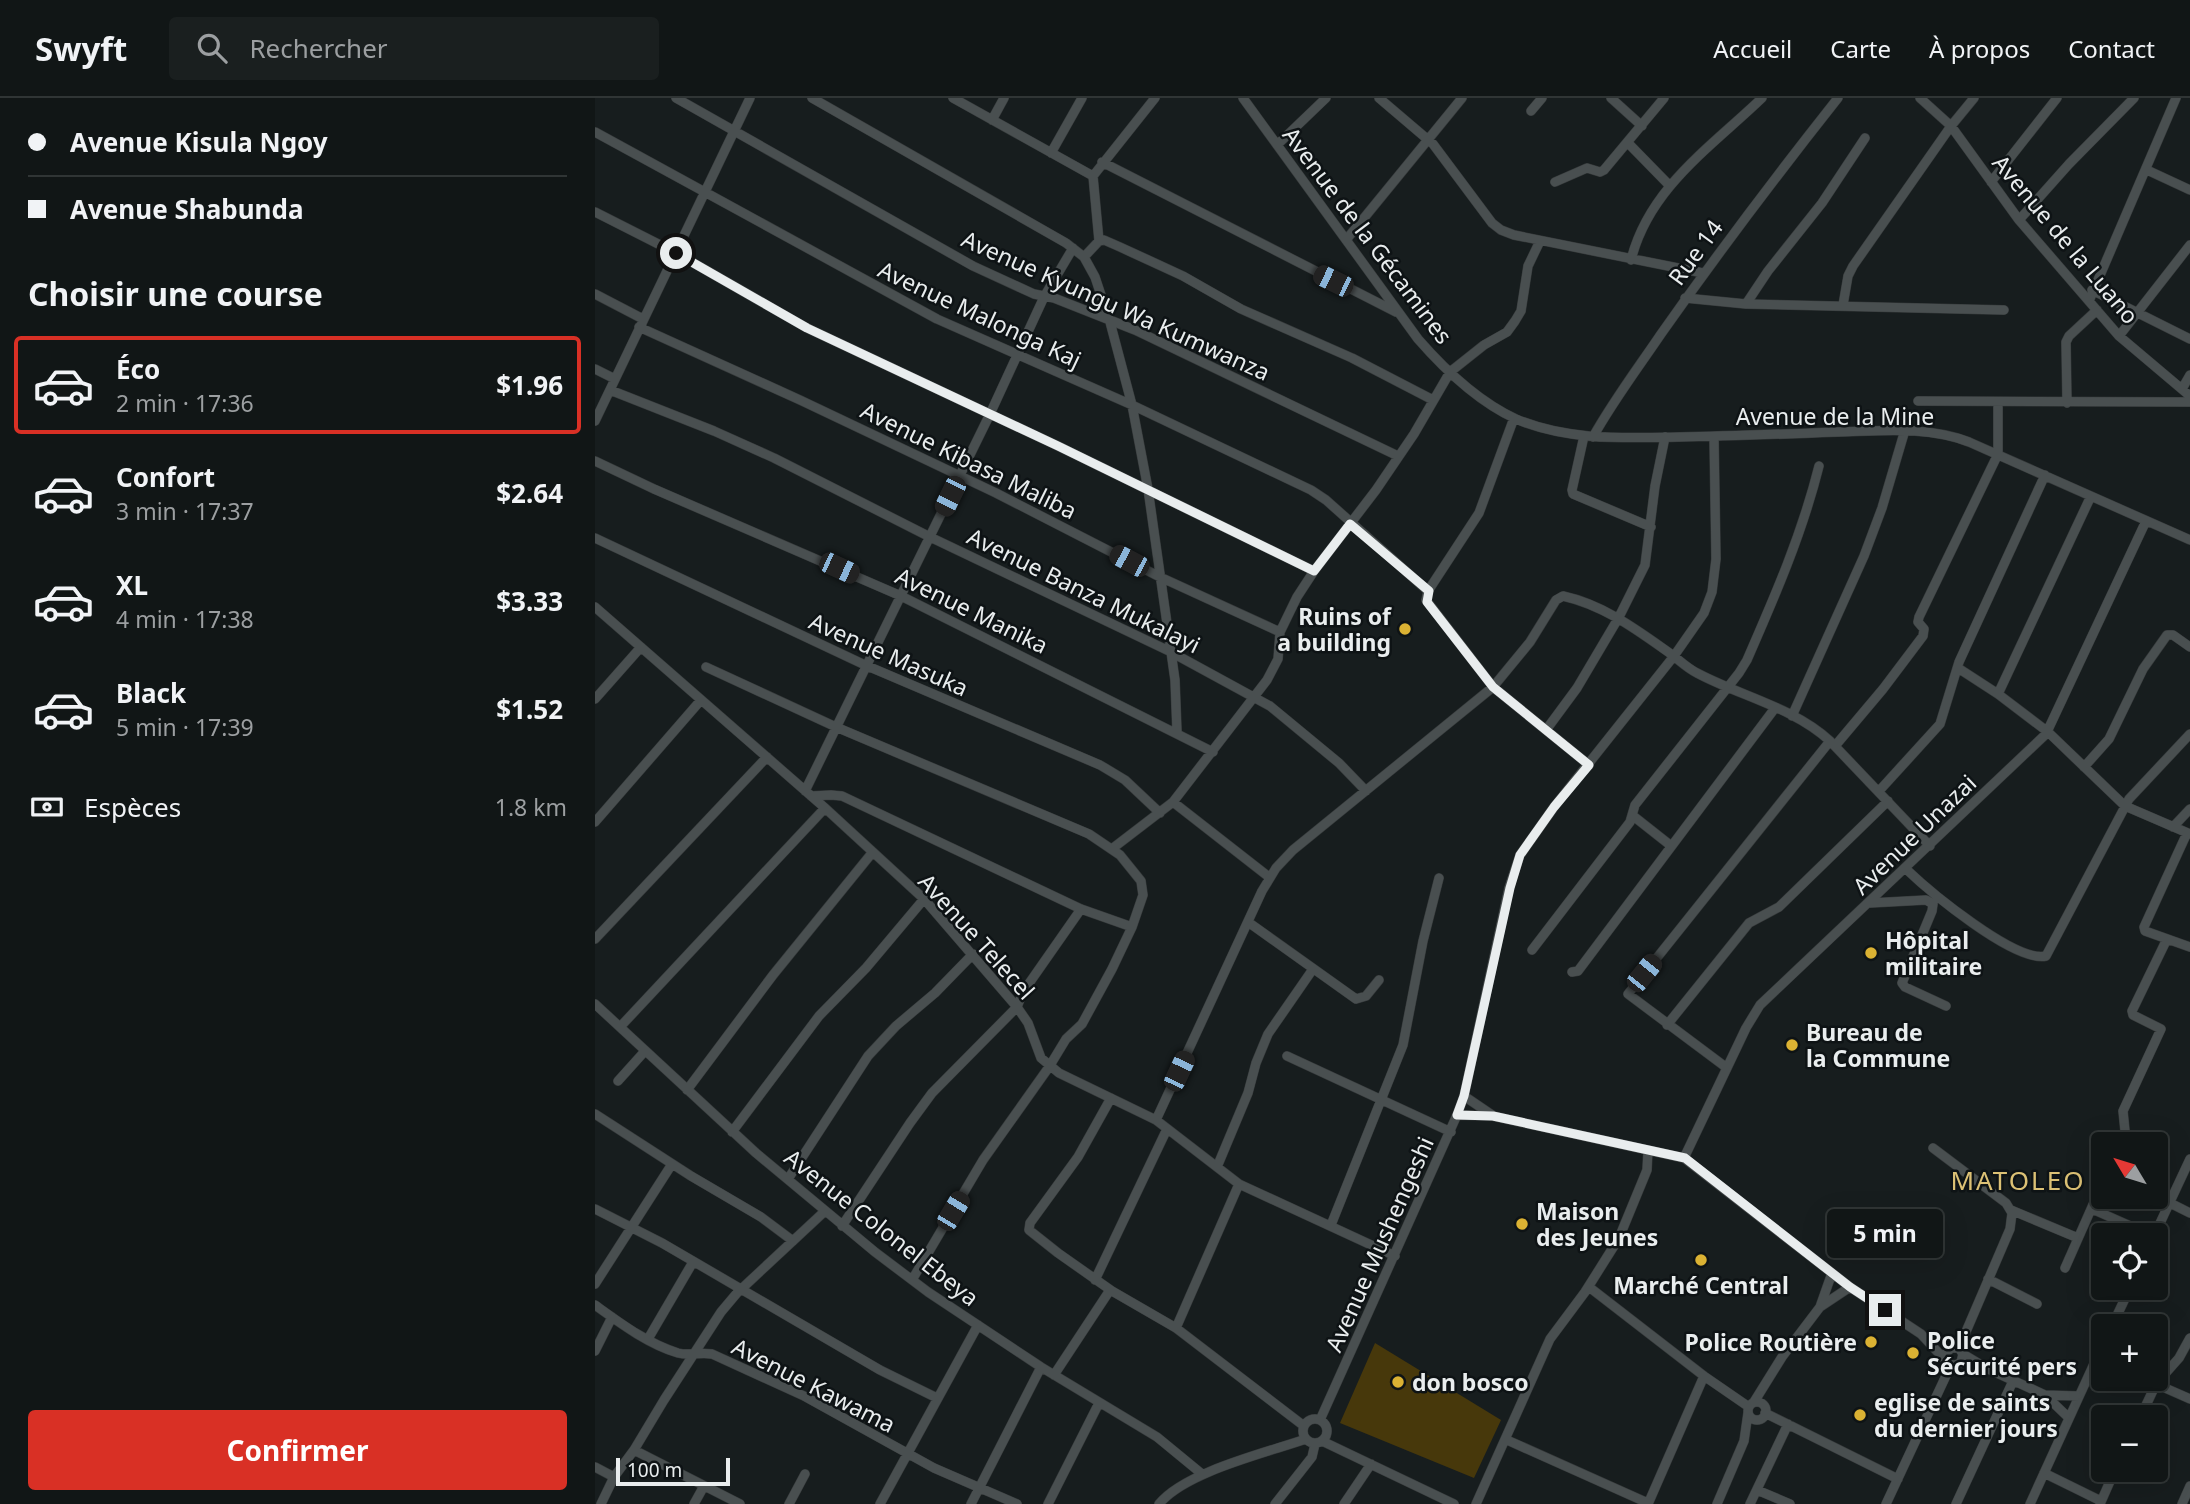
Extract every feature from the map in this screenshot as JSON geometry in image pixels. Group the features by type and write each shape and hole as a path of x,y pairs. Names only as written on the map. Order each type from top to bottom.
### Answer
{"street":[{"name":"Avenue Kyungu Wa Kumwanza","path":"676,98 1004,281 1044,297 1054,298 1158,341 1398,456"},
{"path":"595,421 750,98"},
{"path":"812,98 1073,248 1084,257 1095,277 1110,322 1132,405 1148,489 1169,651 1177,690 1177,732"},
{"path":"953,98 1093,176"},
{"path":"992,120 1004,98"},
{"path":"1051,153 1082,98"},
{"path":"1098,242 1093,176 1155,98"},
{"name":"Avenue de la Gécamines","path":"1243,98 1418,339 1450,372 1485,400 1514,418 1588,436"},
{"path":"1277,145 1326,98"},
{"path":"1380,98 1429,140 1497,227 1509,234 1703,273"},
{"path":"1346,240 1462,98"},
{"path":"1531,111 1542,98"},
{"path":"1611,98 1642,126"},
{"path":"1555,182 1587,168 1602,171 1664,98"},
{"path":"1631,260 1643,224 1670,186 1700,153 1730,130 1762,98"},
{"name":"Rue 14","path":"1651,527 1573,494 1571,489 1588,436 1703,273 1838,98"},
{"name":"Avenue de la Luano","path":"1920,98 1951,126 2019,220 2119,336 2182,389 2190,399"},
{"path":"1843,305 1848,276 1853,266 1951,126 1974,98"},
{"path":"1991,182 2057,98"},
{"path":"2019,220 2069,163 2134,98"},
{"path":"2089,302 2176,98"},
{"name":"Avenue Malonga Kaj","path":"595,132 937,319 1132,405 1311,490 1326,500 1429,591"},
{"path":"1746,304 1768,271 1822,203 1865,138"},
{"path":"1628,143 1670,186"},
{"path":"1102,162 1400,314"},
{"path":"2147,170 2190,190"},
{"path":"595,212 676,253 807,328 1148,489 1314,571"},
{"path":"1084,257 1098,242 1104,240 1183,276 1241,309 1338,351 1433,400"},
{"path":"1113,848 1173,802 1255,697 1276,664 1280,632 1297,597 1376,490 1450,372 1484,345 1507,332 1515,321 1521,310 1528,266 1540,241"},
{"path":"2119,336 2190,245"},
{"path":"1073,248 1044,297 990,414 865,665 808,794 842,796 1081,909 1132,927"},
{"path":"2092,290 2190,339"},
{"name":"Avenue Kibasa Maliba","path":"595,294 641,323 959,476 1160,577 1280,632"},
{"path":"1685,298 1746,304 2004,310"},
{"path":"2067,402 2066,342 2097,310"},
{"path":"595,369 615,379"},
{"path":"2182,389 2190,375"},
{"name":"Avenue Banza Mukalayi","path":"610,390 774,458 930,537 1169,651 1255,697 1330,754 1366,791"},
{"path":"1918,401 2190,399"},
{"path":"1727,1068 1628,994 1833,743 1883,689 1923,636 1924,629 1918,622 1919,617 1998,454 1998,402"},
{"path":"1514,418 1479,513 1429,591 1427,602 1493,687 1589,765"},
{"path":"1793,716 1864,556 1882,508 1905,430"},
{"name":"Avenue de la Mine","path":"1588,436 1714,437 1905,430 1950,435 2190,540"},
{"path":"1546,730 1577,688 1646,565 1665,437"},
{"name":"Avenue Mushengeshi","path":"1320,1420 1451,1132 1464,1096 1507,901 1520,855 1554,807 1674,656 1704,613 1713,583 1717,522 1714,437"},
{"name":"Avenue Manika","path":"595,461 901,596 1213,752"},
{"path":"1532,950 1622,833 1635,805 1747,660 1799,537 1819,466"},
{"path":"1879,792 1938,728 1958,668 2045,475"},
{"path":"1998,694 2091,496"},
{"name":"Avenue Unazai","path":"1685,1158 1750,1020 1760,1005 2048,732 2146,521"},
{"name":"Avenue Masuka","path":"595,538 865,665 1100,765 1125,780 1160,813"},
{"path":"1156,1120 1269,877 1293,850 1493,687 1530,642 1559,597 1567,596 1619,617 1688,668 1727,689 1793,716 1817,729 1930,846"},
{"name":"Avenue Telecel","path":"595,607 825,808 924,899 1017,1007 1028,1023 1041,1058 1049,1067"},
{"path":"2084,767 2109,739 2143,668 2167,635 2173,635 2190,647"},
{"path":"595,699 641,647"},
{"path":"706,667 836,727 1089,834 1113,848 1142,884 1143,895 1132,927 1082,1024 1068,1036 983,1160 912,1280"},
{"path":"1958,668 2048,732 2125,806 2189,833 2144,925 2144,930 2190,947"},
{"path":"595,822 701,700"},
{"path":"1572,972 1578,971 1775,708"},
{"path":"1906,869 1932,894 2005,944 2029,955 2044,957 2049,953 2134,792 2190,734"},
{"path":"595,939 767,757"},
{"path":"1667,1025 1749,923 1779,907 1888,801"},
{"path":"1173,802 1269,877"},
{"path":"620,1027 825,808"},
{"path":"2173,827 2190,809"},
{"path":"1632,815 1671,845"},
{"path":"687,1090 773,975 872,853"},
{"path":"1331,1225 1403,1045 1423,941 1439,878"},
{"path":"732,1132 820,1016 866,968 924,899"},
{"path":"1870,903 1926,901 1933,904 1902,983 1908,989 1946,1006"},
{"path":"842,1226 932,1093 1017,1007 1023,992 1081,909"},
{"path":"1248,922 1356,999 1366,996 1379,980"},
{"path":"2125,1132 2122,1118 2124,1108 2161,1029 2133,1015 2132,1011 2167,939"},
{"path":"788,1180 869,1056 973,954"},
{"path":"1217,1167 1248,1093 1268,1034 1313,969"},
{"name":"Avenue Colonel Ebeya","path":"595,1004 732,1132 842,1226 912,1280 978,1325 1166,1443 1202,1474"},
{"path":"618,1082 645,1051"},
{"path":"1287,1056 1451,1132"},
{"path":"1049,1067 1156,1120 1239,1184 1395,1256"},
{"path":"1464,1096 1493,1116"},
{"path":"1111,1098 1078,1157 1029,1225 1029,1230 1110,1290 1176,1328 1304,1426"},
{"path":"595,1114 761,1217 793,1241"},
{"path":"1457,1115 1493,1116 1685,1158 1850,1287 1921,1334 2045,1395 2069,1418"},
{"path":"1095,1279 1167,1129"},
{"path":"1933,1147 2006,1203 2011,1210 2078,1238"},
{"path":"1476,1504 1550,1339 1589,1287 1629,1218 1647,1170 1648,1150"},
{"path":"2159,1223 2190,1159"},
{"path":"595,1284 672,1164"},
{"path":"1176,1328 1239,1184"},
{"path":"2169,1203 2190,1213"},
{"path":"595,1209 633,1228 880,1370 937,1398"},
{"path":"2065,1268 2092,1209 2124,1223"},
{"path":"1951,1363 1962,1362 1958,1350 2010,1229 2011,1210"},
{"path":"601,1504 614,1476 634,1450 714,1321 740,1290 825,1211"},
{"path":"648,1339 693,1262"},
{"path":"1717,1504 1744,1441 1763,1413 1774,1374 1782,1357 1820,1307 1832,1273"},
{"path":"1988,1279 2037,1304"},
{"path":"1589,1287 1704,1376 1750,1407 1753,1419 1763,1413"},
{"path":"1820,1307 1850,1287"},
{"path":"1054,1375 1110,1290"},
{"name":"Avenue Kawama","path":"595,1305 648,1339 678,1353 712,1354 786,1387 907,1454 1017,1504"},
{"path":"595,1351 613,1317"},
{"path":"880,1504 978,1325"},
{"path":"1921,1334 1951,1363 1988,1369"},
{"path":"2168,1370 2179,1358 2190,1338"},
{"path":"1951,1363 1945,1354 1958,1350"},
{"path":"1886,1504 1951,1363"},
{"path":"971,1504 1041,1367"},
{"path":"2030,1504 2091,1370"},
{"path":"1744,1441 1750,1407 1774,1374"},
{"path":"1507,1440 1648,1503 1704,1376"},
{"path":"1956,1504 2013,1381"},
{"path":"2168,1389 2190,1399"},
{"path":"2045,1395 2079,1396"},
{"path":"1048,1504 1099,1403"},
{"path":"1750,1407 1761,1403 1763,1413"},
{"path":"1763,1413 1898,1479"},
{"path":"1159,1504 1173,1491 1202,1474 1314,1441 1326,1437 1327,1428 1320,1420 1311,1420 1304,1426 1303,1433 1314,1441 1371,1464 1454,1504"},
{"path":"1750,1504 1788,1424"},
{"path":"1275,1504 1312,1457 1314,1441"},
{"path":"634,1450 740,1504"},
{"path":"1343,1504 1371,1464"},
{"path":"595,1467 614,1476"},
{"path":"2044,1473 2100,1502 2109,1482"},
{"path":"789,1504 805,1474"},
{"path":"694,1504 703,1486"},
{"path":"1757,1489 1790,1504"}],"shaded area":[{"name":"don bosco","path":"1375,1343 1501,1420 1474,1478 1340,1423"}],"place":[{"name":"Ruins of a building","path":"1405,629"},
{"name":"Hôpital militaire","path":"1871,953"},
{"name":"Bureau de la Commune","path":"1792,1045"},
{"name":"Maison des Jeunes","path":"1522,1224"},
{"name":"Marché Central","path":"1701,1260"},
{"name":"Police Routière","path":"1871,1342"},
{"name":"Police Sécurité pers","path":"1913,1353"},
{"name":"don bosco","path":"1398,1382"},
{"name":"eglise de saints du dernier jours","path":"1860,1415"}],"district":[{"name":"MATOLEO","path":"2018,1180"}],"route":[{"path":"676,253 807,328 1148,489 1314,571 1350,524 1429,591 1427,602 1493,687 1589,765 1554,807 1520,855 1510,888 1464,1096 1457,1115 1493,1116 1685,1158 1850,1287 1885,1310"}]}
